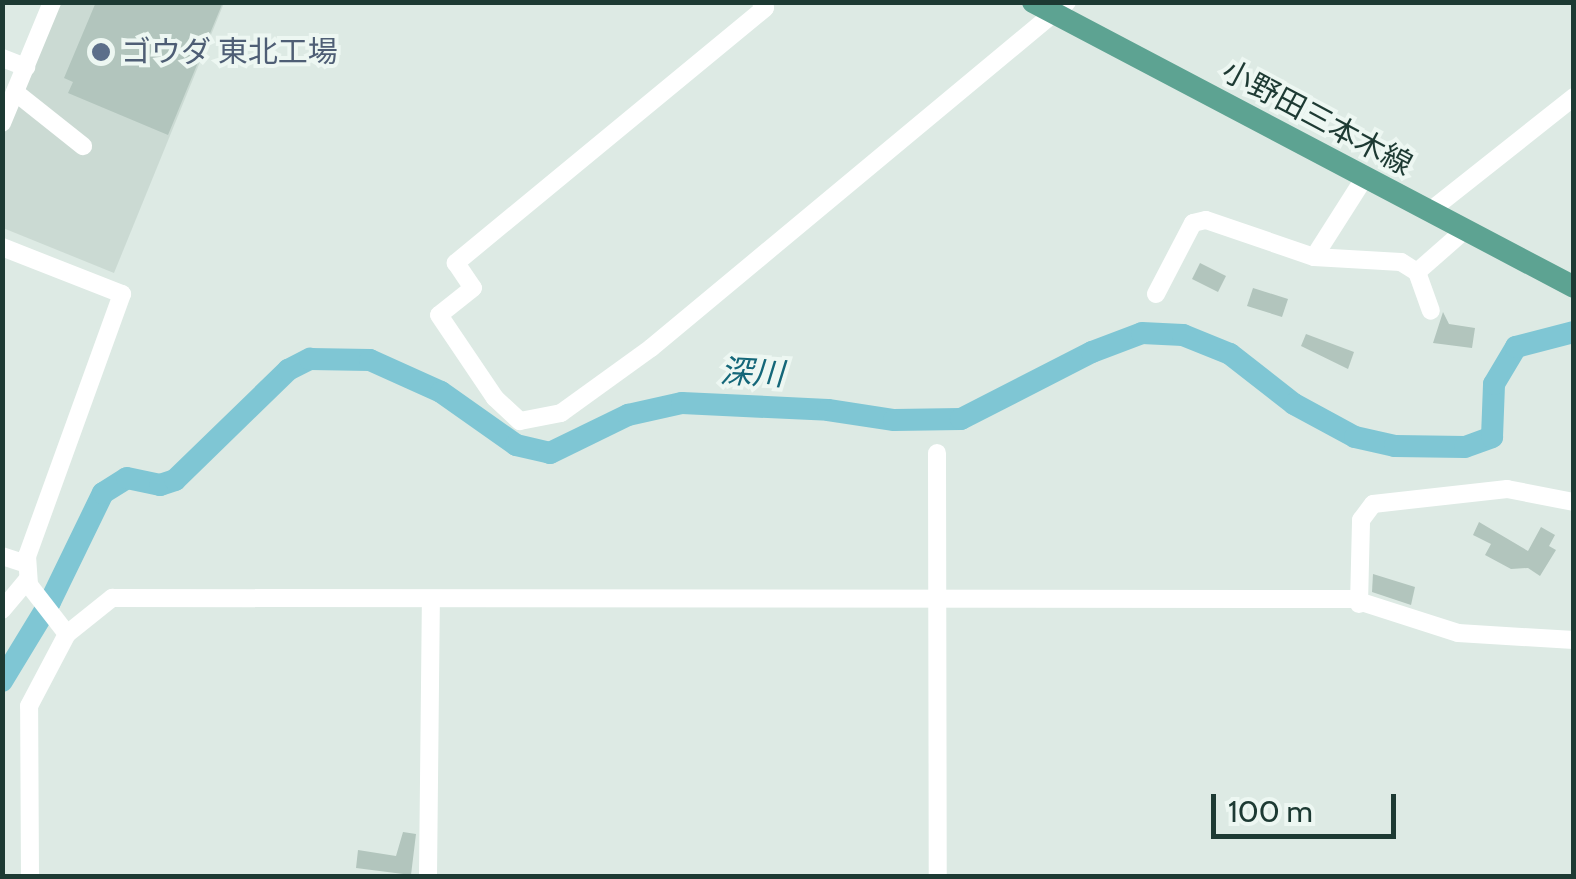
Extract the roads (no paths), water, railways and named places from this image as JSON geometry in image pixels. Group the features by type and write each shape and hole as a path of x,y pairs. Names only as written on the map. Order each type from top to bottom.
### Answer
{"main road":[{"name":"小野田三本木線","path":"1051,6 1574,287"}],"street":[{"path":"2,123 52,2"},
{"path":"761,2 765,8 456,263 474,288 439,315 495,398 520,421 561,413 651,348 1051,6"},
{"path":"2,58 26,67"},
{"path":"15,92 83,146"},
{"path":"1430,211 1574,97"},
{"path":"1314,258 1365,177"},
{"path":"1156,294 1194,224 1206,220 1314,258 1389,258 1417,272 1431,311"},
{"path":"1417,272 1464,230"},
{"path":"2,247 122,294 37,517 28,576 2,610"},
{"path":"937,453 938,876"},
{"path":"1359,604 1361,520 1373,504 1506,489 1574,502"},
{"path":"2,556 28,576 67,634"},
{"path":"30,876 29,706 67,634 120,597 431,602 1359,604 1458,633 1574,640"},
{"path":"428,876 431,602"}],"waterway":[{"name":"深川","path":"2,681 50,602 103,493 127,478 160,485 175,480 288,370 310,359 370,360 441,392 516,445 550,453 628,415 682,403 828,410 894,420 961,419 1092,352 1142,333 1183,335 1230,354 1294,404 1355,437 1395,446 1465,447 1492,437 1494,384 1516,347 1574,332"}],"place":[{"name":"ゴウダ 東北工場","path":"101,52"}]}
